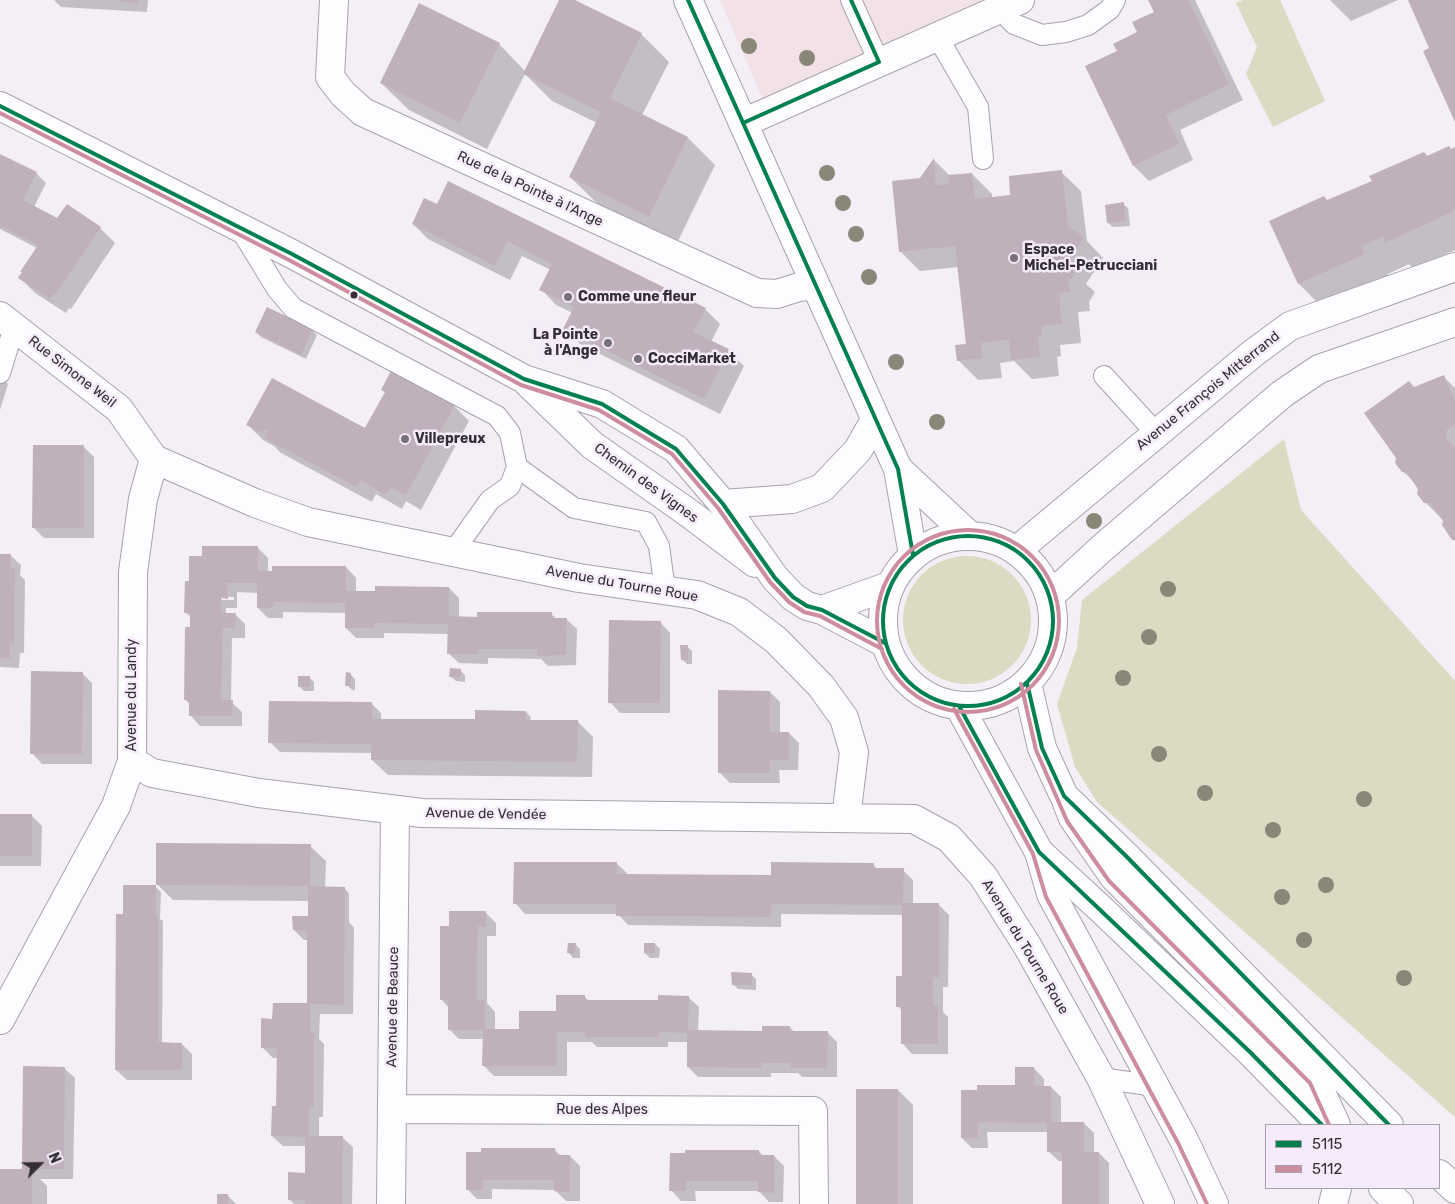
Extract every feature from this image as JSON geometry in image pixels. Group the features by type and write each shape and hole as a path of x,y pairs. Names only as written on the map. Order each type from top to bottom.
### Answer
{"street":[{"name":"Rue de la Pointe à l'Ange","path":"334,0 330,77 343,94 363,112 756,293 777,294 799,287 815,285"},
{"path":"688,0 898,469 914,555"},
{"path":"743,123 1010,4"},
{"name":"Chemin des Vignes","path":"0,106 239,227 524,379 602,404 676,448 723,504 776,578 794,597 807,606 822,610 885,643"},
{"name":"Avenue François Mitterrand","path":"1016,550 1259,348 1290,326 1455,267"},
{"name":"Rue Simone Weil","path":"7,322 118,409 154,459"},
{"path":"1050,596 1274,401 1304,379 1319,369 1455,322"},
{"name":"Chemin des Vignes","path":"524,379 592,445 776,578"},
{"path":"723,504 792,499 822,488 858,450 875,420"},
{"name":"Avenue du Tourne Roue","path":"154,459 255,503 308,522 579,578 697,595 739,612 776,640 821,686 844,718 854,752 846,818 914,819 948,838 983,876 1028,947 1101,1078 1160,1204"},
{"name":"Avenue du Landy","path":"0,1020 116,806 132,761 133,572 143,499 154,459"},
{"path":"898,469 970,536"},
{"path":"970,536 994,540 1016,550 1031,563 1042,579 1050,596 1053,620 1050,643 1042,664 1027,683 1007,697 984,705 959,706 934,700 912,686 896,667 885,643 882,624 884,604 890,586 900,569 914,555 937,541 950,537 970,536"},
{"path":"822,610 890,586"},
{"path":"1027,683 1042,748 1073,818 1114,877 1315,1079 1336,1124"},
{"path":"959,706 1039,852 1051,894 1184,1140 1214,1204"},
{"name":"Avenue de Vendée","path":"132,761 152,773 259,792 422,813 846,818"},
{"path":"1064,796 1126,856 1388,1124"},
{"name":"Avenue de Beauce","path":"391,1204 395,810"},
{"path":"1039,852 1110,917 1321,1124"},
{"name":"Rue des Alpes","path":"392,1109 813,1111 814,1204"},
{"path":"1440,1175 1455,1189"},
{"path":"1333,1204 1337,1189"},
{"path":"1384,1189 1399,1204"}],"lane":[{"path":"851,0 879,62"},
{"path":"1010,4 1014,24 1042,35 1066,32 1088,25 1110,9 1115,0"},
{"path":"937,36 978,107 983,159"},
{"path":"239,227 277,289 293,308 497,416 510,433 517,467 510,486 490,500 453,552"},
{"path":"0,373 7,322"},
{"path":"1104,376 1156,433"},
{"path":"517,467 574,508 646,522 659,546 665,590"},
{"path":"1101,1078 1155,1086"}],"shaded area":[{"path":"720,0 989,0 764,102"}],"green space":[{"path":"1243,0 1280,0 1325,101 1273,127 1246,74 1257,47 1236,3"},
{"path":"1284,439 1301,510 1455,681 1455,1117 1097,802 1075,767 1057,704 1077,648 1082,600"},
{"path":"967,556 991,561 1012,575 1026,596 1031,620 1026,644 1012,665 991,679 967,684 943,679 922,665 908,644 903,620 908,596 922,575 943,561"}],"building":[{"path":"118,0 138,0 137,3"},
{"path":"559,0 575,0 642,33 610,98 688,137 649,217 569,177 601,112 523,74"},
{"path":"1148,0 1188,0 1229,84 1166,115 1179,144 1133,166 1085,66 1117,51 1113,44 1137,32 1132,22 1154,12"},
{"path":"1408,0 1455,0 1455,122 1423,51 1429,48"},
{"path":"419,3 500,43 460,123 380,83"},
{"path":"1449,146 1451,149 1455,147 1455,208 1451,210 1452,212 1385,243 1383,237 1361,246 1365,254 1298,284 1269,221 1324,196 1327,200 1372,181 1369,176 1424,152 1427,156"},
{"path":"0,154 37,172 23,200 57,218 67,204 101,227 55,295 50,299 18,278 38,245 0,226"},
{"name":"Espace Michel-Petrucciani","path":"934,158 936,185 949,184 948,175 972,173 975,199 1010,195 1009,176 1062,170 1068,226 1084,237 1066,265 1076,272 1069,281 1070,292 1059,293 1062,324 1041,326 1042,337 1038,337 1040,357 1011,360 1009,340 981,343 983,358 957,361 955,345 966,344 955,246 899,252 892,181 920,178"},
{"path":"448,181 706,308 693,332 729,349 704,399 563,329 574,307 539,290 552,264 507,241 495,266 412,224 424,198 437,204"},
{"path":"1124,202 1125,221 1107,223 1105,205"},
{"path":"267,307 313,329 301,355 278,344 282,335 277,343 255,332"},
{"path":"392,369 455,405 406,495 391,487 386,495 360,480 356,487 264,438 268,431 265,429 262,433 246,425 272,378 365,428 385,392 381,390"},
{"path":"1444,375 1455,402 1455,424 1446,431 1446,438 1455,447 1455,540 1452,540 1442,525 1443,521 1430,503 1424,503 1417,494 1418,489 1407,473 1402,472 1395,463 1396,458 1364,413 1409,381 1414,387"},
{"path":"33,445 84,445 84,528 32,528"},
{"path":"202,546 258,546 258,571 272,571 272,566 346,566 346,591 375,591 375,586 449,587 449,616 477,617 477,612 552,612 552,618 567,618 566,655 537,656 537,649 478,649 478,654 447,654 448,624 374,623 374,628 345,628 345,603 274,602 273,608 257,608 257,583 227,583 228,599 221,598 221,613 236,613 235,628 223,628 221,700 233,700 232,716 189,716 189,701 184,700 185,627 190,627 190,613 184,613 185,581 189,581 189,556 202,556"},
{"path":"0,554 11,554 10,568 15,568 14,643 10,643 10,658 0,658"},
{"path":"609,620 661,621 660,703 608,703"},
{"path":"680,645 688,645 688,660 681,660"},
{"path":"450,668 461,669 460,677 449,677"},
{"path":"31,671 83,672 82,754 30,754"},
{"path":"346,672 351,673 351,686 345,686"},
{"path":"298,676 310,676 310,687 298,687"},
{"path":"718,690 770,691 770,732 789,732 789,760 770,760 770,773 718,773"},
{"path":"269,701 372,702 372,719 475,719 475,710 526,711 526,720 578,720 577,762 371,760 371,744 268,743"},
{"path":"0,814 32,814 32,856 0,856"},
{"path":"156,843 311,844 310,886 345,887 344,1005 310,1004 310,1033 314,1033 314,1107 309,1107 309,1136 343,1136 342,1204 305,1204 305,1200 288,1200 288,1172 305,1173 305,1137 271,1136 272,1106 276,1106 277,1048 261,1048 261,1018 272,1019 273,1003 307,1003 307,931 293,930 292,916 308,916 308,886 156,885"},
{"path":"514,862 617,862 617,874 771,875 771,862 874,863 873,868 904,868 903,903 939,903 939,978 933,977 933,1006 938,1006 938,1044 901,1044 901,1007 896,1007 896,976 902,976 902,905 771,904 771,917 616,916 616,904 513,904"},
{"path":"123,885 156,885 156,915 158,915 158,1042 182,1043 182,1070 115,1070 116,914 123,914"},
{"path":"449,911 486,911 486,927 478,926 477,963 477,1000 485,1000 485,1029 519,1029 519,1011 556,1011 556,995 585,995 585,1000 658,1000 658,995 689,996 688,1030 762,1031 762,1026 790,1026 790,1031 828,1031 827,1068 791,1068 791,1063 761,1063 761,1068 687,1067 687,1033 659,1032 659,1037 585,1037 585,1032 557,1032 557,1066 482,1066 483,1030 448,1030 448,1000 440,1000 440,926 449,926"},
{"path":"568,943 576,943 575,954 567,953"},
{"path":"644,943 655,943 655,953 644,953"},
{"path":"731,972 752,973 752,985 732,985"},
{"path":"23,1066 65,1067 64,1169 32,1169 32,1204 0,1204 0,1169 22,1169"},
{"path":"1015,1067 1034,1067 1034,1086 1051,1086 1051,1122 1084,1122 1084,1152 1099,1152 1099,1204 1062,1204 1062,1152 1047,1152 1047,1123 978,1122 978,1138 961,1138 961,1090 977,1090 977,1085 1015,1085"},
{"path":"856,1089 898,1089 898,1204 856,1204"},
{"path":"481,1148 555,1148 556,1155 570,1155 570,1192 554,1191 554,1180 483,1180 483,1190 466,1190 466,1152 481,1152"},
{"path":"685,1150 759,1150 759,1155 774,1155 774,1193 758,1192 758,1181 686,1181 686,1191 669,1191 670,1153 685,1153"},
{"path":"217,1194 228,1194 228,1204 217,1204"}],"transit line":[{"name":"5115","path":"688,0 898,469 913,555"},
{"name":"5115","path":"851,0 879,62"},
{"name":"5115","path":"743,123 879,62"},
{"name":"5115","path":"0,106 292,254 524,379 602,404 676,449 723,504 775,578 793,597 807,606 822,610 885,643"},
{"name":"5112","path":"0,113 289,260 521,385 599,410 672,454 718,508 770,582 789,602 804,612 820,616 882,649"},
{"name":"5112","path":"977,530 986,531 1011,540 1033,556 1049,578 1058,603 1059,621 1058,639 1049,664 1033,686 1011,702 995,708 977,712 959,712 950,711 925,702 910,692 897,679 887,664 878,639 877,612 878,603 887,578 897,563 910,550 925,540 950,531 977,530"},
{"name":"5115","path":"960,536 976,536 1001,542 1022,555 1034,567 1047,588 1053,621 1047,654 1034,675 1022,687 1001,700 976,706 960,706 935,700 914,687 902,675 889,654 883,629 883,613 889,588 902,567 914,555 935,542 960,536"},
{"name":"5115","path":"1027,683 1042,748 1064,796 1126,856 1388,1124"},
{"name":"5112","path":"1021,684 1036,750 1067,821 1109,881 1310,1083 1329,1124"},
{"name":"5115","path":"959,706 1039,852 1250,1052 1321,1124"},
{"name":"5112","path":"954,709 1033,854 1046,897 1178,1143 1207,1204"}],"place":[{"name":"Espace Michel-Petrucciani","path":"1014,258"},
{"name":"Comme une fleur","path":"568,297"},
{"name":"La Pointe à l'Ange","path":"608,343"},
{"name":"CocciMarket","path":"638,359"},
{"name":"Villepreux","path":"405,439"}]}
